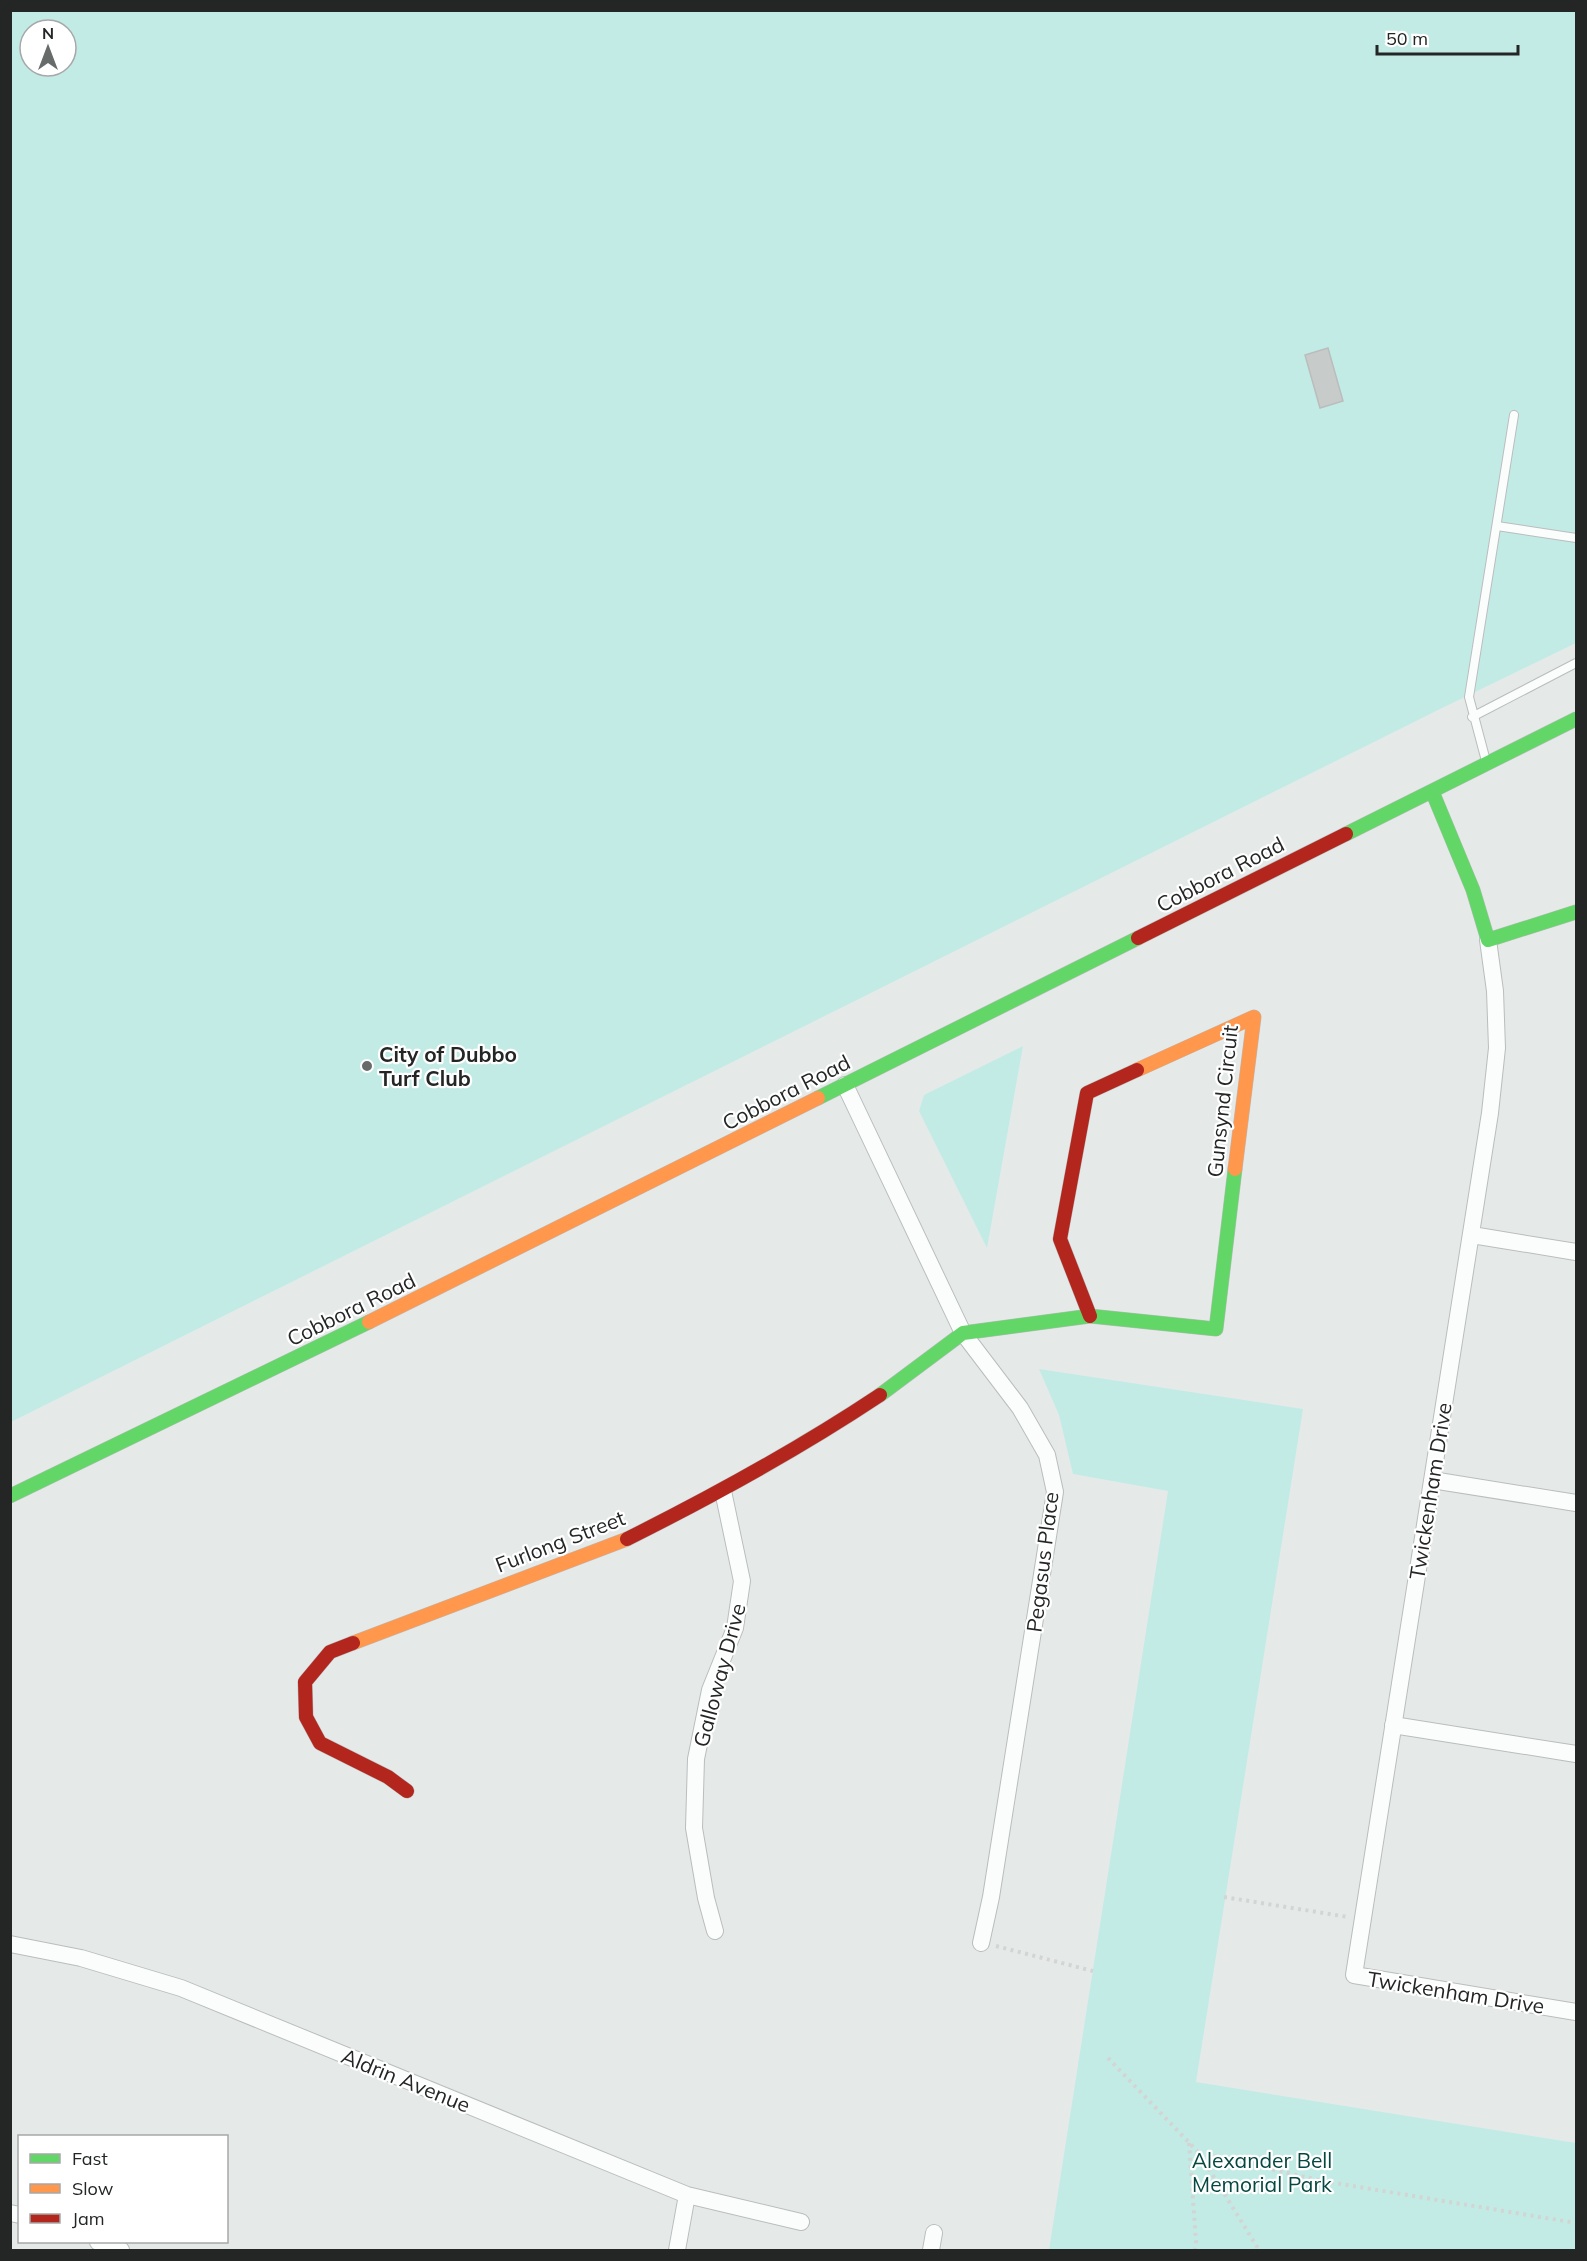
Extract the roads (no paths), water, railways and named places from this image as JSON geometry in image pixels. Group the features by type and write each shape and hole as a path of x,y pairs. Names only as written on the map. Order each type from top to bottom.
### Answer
{"street":[{"name":"Cobbora Road","path":"10,1496 261,1377 1576,719"},
{"name":"Twickenham Drive","path":"1432,791 1473,890 1488,940 1497,1048 1472,1235 1354,1975 1576,2012"},
{"path":"1488,940 1576,912"},
{"name":"Gunsynd Circuit","path":"963,1333 1090,1316 1216,1329 1254,1017 1087,1093 1060,1239 1090,1316"},
{"name":"Pegasus Place","path":"846,1085 963,1333 1020,1408 1047,1455 1055,1492 991,1897 981,1943"},
{"path":"1472,1235 1576,1252"},
{"name":"Furlong Street","path":"407,1791 388,1777 320,1743 306,1717 305,1682 330,1652 627,1539 723,1491 813,1440 882,1394 963,1333"},
{"path":"1432,1480 1576,1503"},
{"name":"Galloway Drive","path":"715,1930 706,1898 694,1828 696,1759 710,1690 735,1628 742,1581 723,1491"},
{"path":"1393,1725 1576,1754"},
{"name":"Aldrin Avenue","path":"10,1944 81,1958 180,1988 687,2195 801,2222"},
{"path":"677,2250 687,2195"},
{"path":"931,2250 934,2233"},
{"path":"103,2243 121,2250"}],"lane":[{"path":"1487,765 1472,717 1469,698 1514,415"},
{"path":"1497,526 1576,538"},
{"path":"1472,717 1576,663"}],"place":[{"name":"City of Dubbo Turf Club","path":"367,1066"}],"park label":[{"name":"Alexander Bell Memorial Park","path":"1262,2172"}]}
